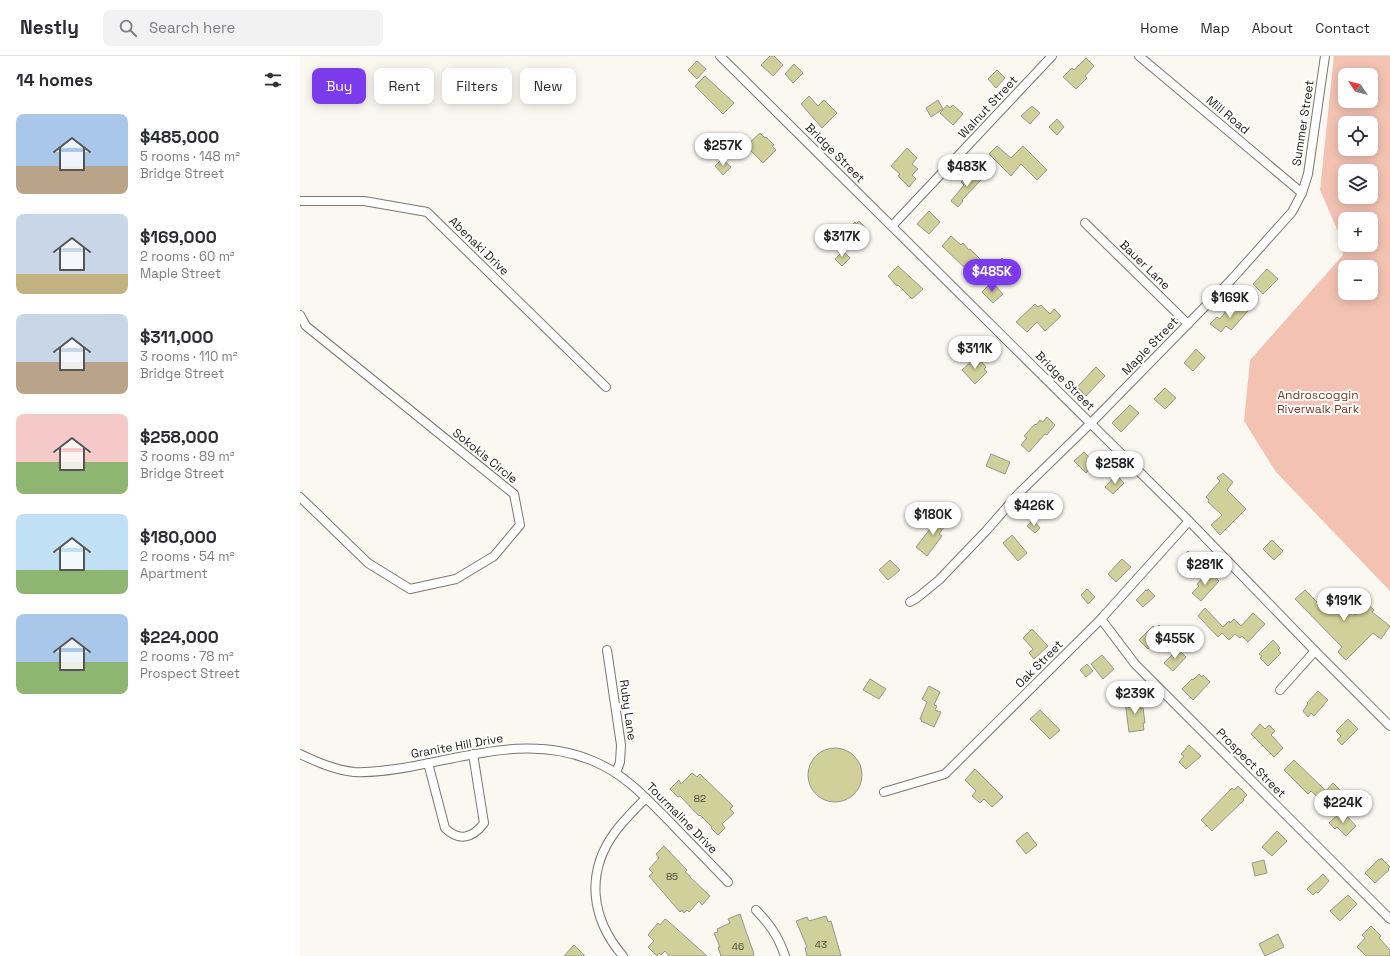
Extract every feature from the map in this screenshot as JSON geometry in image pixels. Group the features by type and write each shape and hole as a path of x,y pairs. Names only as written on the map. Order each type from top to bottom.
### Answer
{"street":[{"name":"Bridge Street","path":"720,56 1091,423 1390,726"},
{"name":"Walnut Street","path":"892,226 1052,56"},
{"name":"Mill Road","path":"1139,56 1302,193"},
{"name":"Summer Street","path":"1302,193 1308,174 1326,56"},
{"name":"Maple Street","path":"910,602 939,580 986,531 1020,492 1091,423 1188,324 1282,224 1292,212 1302,193"},
{"name":"Abenaki Drive","path":"300,201 364,201 427,212 606,387"},
{"name":"Bauer Lane","path":"1085,223 1188,324"},
{"name":"Sokokis Circle","path":"300,315 306,326 514,494 520,525 494,556 456,579 410,589 368,563 300,497"},
{"name":"Oak Street","path":"884,792 945,774 1101,619 1189,521"},
{"name":"Prospect Street","path":"1101,619 1135,664 1390,919"},
{"name":"Ruby Lane","path":"607,650 621,745 620,762 616,773"},
{"path":"1280,690 1315,651"},
{"name":"Granite Hill Drive","path":"300,754 328,766 354,772 383,771 504,749 532,748 559,750 593,761 616,773"},
{"path":"428,763 445,828 451,834 458,837 470,836 479,830 484,823 473,754"},
{"name":"Tourmaline Drive","path":"616,773 646,798 728,882"},
{"path":"623,956 609,938 598,914 595,900 597,873 600,859 615,832 646,798"},
{"path":"756,910 778,937 785,956"}],"green space":[{"name":"Androscoggin Riverwalk Park","path":"1334,56 1390,56 1390,591 1276,472 1244,421 1250,360 1338,261 1338,300 1378,300 1378,260 1339,260 1343,255 1343,252 1378,252 1378,212 1338,212 1338,231 1320,190"}],"building":[{"path":"770,56 774,56 783,65 773,76 761,65"},
{"path":"1086,58 1094,66 1085,76 1087,78 1076,89 1063,77 1072,68 1074,70"},
{"path":"697,61 706,69 697,79 688,70"},
{"path":"794,64 803,73 793,83 785,74"},
{"path":"997,70 1005,78 996,88 988,79"},
{"path":"705,76 734,103 723,114 695,86"},
{"path":"809,96 818,106 824,100 837,113 822,128 801,104"},
{"path":"938,100 943,109 931,117 926,108"},
{"path":"947,105 950,108 953,105 963,114 953,125 940,113"},
{"path":"1032,106 1040,113 1030,124 1021,116"},
{"path":"1057,119 1064,127 1057,135 1049,127"},
{"path":"760,133 774,145 772,146 776,150 763,163 746,146"},
{"path":"997,146 1011,158 1023,146 1047,170 1037,180 1021,164 1011,176 989,154"},
{"path":"907,148 917,158 912,164 918,169 912,175 916,179 909,187 898,176 900,174 891,166"},
{"path":"722,159 731,167 723,175 715,166"},
{"path":"973,170 982,179 962,200 963,201 958,207 951,201 964,185 961,182"},
{"path":"929,211 940,222 929,234 917,224"},
{"path":"859,221 866,228 853,242 844,233 855,222 856,224"},
{"path":"951,236 961,245 963,243 980,259 968,271 942,246"},
{"path":"843,251 850,258 842,266 835,259"},
{"path":"1002,258 1008,265 997,275 991,269"},
{"path":"898,266 923,289 912,299 888,276"},
{"path":"1267,269 1278,279 1263,294 1253,284"},
{"path":"992,282 1003,294 993,303 982,292"},
{"path":"1035,304 1038,307 1041,305 1050,314 1054,309 1061,316 1045,331 1037,322 1027,332 1016,322"},
{"path":"1239,304 1248,311 1231,330 1226,326 1221,332 1210,324 1217,317 1220,319 1227,310 1231,313"},
{"path":"1196,349 1205,358 1193,371 1184,363"},
{"path":"975,358 977,361 979,359 986,367 984,369 987,372 975,384 962,370"},
{"path":"1096,367 1105,376 1086,396 1077,387"},
{"path":"1165,388 1176,398 1165,409 1154,399"},
{"path":"1130,405 1139,413 1121,432 1112,423"},
{"path":"1047,417 1055,425 1029,452 1021,445 1027,438 1024,436 1035,424 1036,425 1040,420 1043,422"},
{"path":"1084,452 1095,463 1086,473 1074,461"},
{"path":"991,454 1010,462 1005,474 986,466"},
{"path":"1223,473 1233,482 1227,490 1246,509 1220,535 1211,525 1222,515 1208,502 1209,500 1206,497 1220,481 1217,478"},
{"path":"1116,475 1124,483 1113,494 1105,487"},
{"path":"1041,493 1057,509 1052,515 1047,510 1040,517 1031,509 1038,501 1035,498"},
{"path":"940,514 949,520 939,534 942,536 927,556 916,547"},
{"path":"1033,520 1040,528 1035,533 1027,526"},
{"path":"1012,535 1027,553 1018,561 1003,543"},
{"path":"1272,540 1283,551 1274,560 1263,549"},
{"path":"1188,551 1196,558 1187,568 1179,561"},
{"path":"1122,559 1131,567 1116,582 1108,574"},
{"path":"890,560 900,570 888,580 879,570"},
{"path":"1209,571 1219,581 1201,601 1192,593 1199,586 1197,584"},
{"path":"1087,589 1095,597 1088,604 1081,595"},
{"path":"1148,589 1155,596 1143,607 1136,600"},
{"path":"1305,590 1317,602 1328,591 1333,597 1331,600 1344,613 1349,608 1355,615 1366,603 1374,610 1372,612 1390,626 1381,639 1373,633 1346,660 1338,652 1342,647 1295,599"},
{"path":"1205,608 1223,627 1229,621 1230,623 1234,619 1241,626 1253,613 1265,624 1248,642 1242,636 1240,638 1235,634 1229,640 1222,633 1218,637 1198,616"},
{"path":"1159,625 1167,633 1154,647 1152,645 1148,649 1139,640 1153,626 1156,629"},
{"path":"1032,629 1048,646 1034,659 1029,653 1033,649 1023,638"},
{"path":"1273,640 1280,648 1278,650 1281,653 1268,666 1260,658 1262,656 1259,654"},
{"path":"1178,649 1186,657 1173,671 1164,663"},
{"path":"1102,655 1114,669 1103,679 1091,664"},
{"path":"1087,664 1093,671 1086,677 1080,670"},
{"path":"1199,674 1202,677 1203,675 1210,682 1193,700 1182,689"},
{"path":"870,679 886,689 879,699 863,690"},
{"path":"929,686 940,692 934,705 937,706 935,710 941,712 934,727 921,721 922,720 920,719 927,702 922,699"},
{"path":"1318,691 1328,700 1314,716 1311,713 1308,717 1303,711 1308,704 1307,703"},
{"path":"1139,698 1141,709 1143,708 1145,723 1143,723 1144,730 1129,732 1125,701"},
{"path":"1040,710 1060,730 1050,739 1030,719"},
{"path":"1348,719 1358,729 1342,745 1337,740 1341,736 1336,731"},
{"path":"1260,724 1265,729 1269,725 1275,731 1271,735 1283,748 1274,757 1251,734"},
{"path":"1189,745 1201,756 1186,769 1179,762 1184,756 1181,754"},
{"path":"830,748 840,748 850,752 858,760 862,770 862,780 858,790 850,798 840,802 830,802 820,798 812,790 808,780 808,770 812,760 820,752"},
{"path":"1294,760 1326,791 1333,783 1340,790 1326,805 1311,791 1308,794 1284,770"},
{"path":"975,769 1003,797 992,807 984,799 980,803 972,796 976,791 965,780"},
{"path":"692,773 697,777 700,774 733,806 730,809 734,813 722,824 725,828 718,835 700,815 699,816 680,796 678,797 670,789 679,780 681,784"},
{"path":"1238,786 1247,795 1243,799 1244,800 1212,831 1201,820 1232,788 1234,790"},
{"path":"1342,811 1356,826 1346,836 1337,827 1335,829 1329,823"},
{"path":"1277,831 1287,841 1272,856 1262,847"},
{"path":"1027,832 1037,845 1026,854 1016,841"},
{"path":"664,846 687,870 685,872 710,896 702,905 699,901 689,912 687,910 684,913 682,910 680,912 649,876 653,873 649,869 659,858 656,854"},
{"path":"1381,858 1390,867 1388,869 1389,870 1375,883 1365,873"},
{"path":"1264,860 1267,873 1255,876 1252,863"},
{"path":"1323,874 1329,881 1318,893 1316,892 1313,895 1307,889"},
{"path":"1348,895 1357,904 1340,921 1330,911"},
{"path":"740,914 754,956 721,956 718,947 720,947 714,933 718,932 717,929 730,923 728,919"},
{"path":"826,916 828,922 831,921 841,956 807,956 805,948 807,947 796,921 807,917 809,921"},
{"path":"665,919 707,956 669,956 665,951 661,955 659,953 657,956 648,947 654,941 648,935 658,923 660,925"},
{"path":"1371,926 1381,936 1379,938 1390,950 1390,956 1366,956 1357,947 1365,938 1362,935"},
{"path":"1278,934 1284,947 1265,956 1259,944"},
{"path":"574,945 585,956 564,956"}]}
